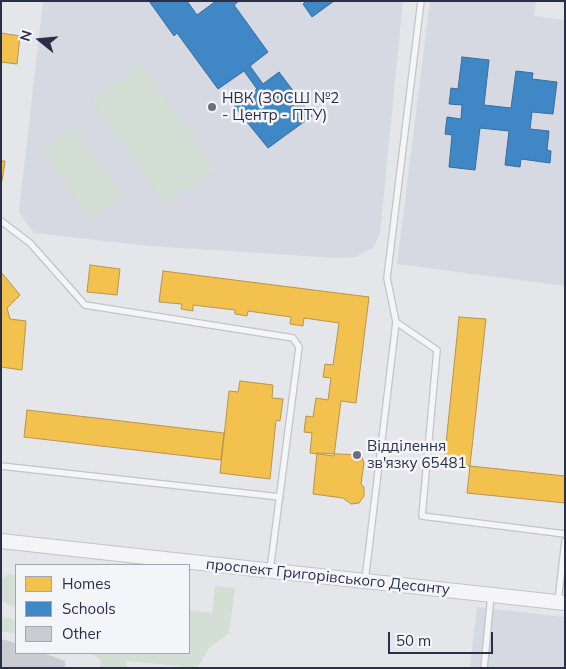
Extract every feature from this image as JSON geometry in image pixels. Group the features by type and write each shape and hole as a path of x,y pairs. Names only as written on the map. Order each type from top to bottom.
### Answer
{"street":[{"name":"проспект Григорівського Десанту","path":"1,541 561,603"}],"lane":[{"path":"365,581 396,322 386,278 420,1"},
{"path":"1,221 30,243 85,305 293,338 299,347 270,571"},
{"path":"396,322 437,350 422,516 565,534"},
{"path":"1,466 280,497"},
{"path":"561,603 565,541"},
{"path":"484,668 492,595"}],"shaded area":[{"name":"НВК (ЗОСШ №2 - Центр - ПТУ)","path":"43,1 403,1 380,233 373,248 355,257 338,258 149,246 34,233 19,212"},
{"path":"430,1 536,1 534,16 565,20 565,286 397,264"},
{"path":"142,64 215,170 165,205 91,99"},
{"path":"73,128 124,196 91,220 41,152"},
{"path":"9,574 15,575 15,608 1,601 1,579"},
{"path":"215,586 235,588 229,633 210,647 197,668 127,661 126,668 100,668 101,661 92,654 190,654 190,610 212,613"},
{"path":"477,607 565,617 565,668 470,668"},
{"path":"1,617 15,620 15,634 1,631"}],"building: Homes":[{"path":"1,33 20,36 17,64 1,62"},
{"path":"1,161 5,161 2,181 1,181"},
{"path":"90,265 120,269 117,295 87,292"},
{"path":"163,271 369,297 356,403 341,401 334,456 310,453 312,433 304,432 306,416 313,417 316,398 328,400 331,378 323,377 325,364 333,365 339,323 304,318 303,326 290,324 291,317 248,311 247,316 235,314 235,310 193,305 193,311 181,309 182,304 159,302"},
{"path":"1,272 20,295 7,308 10,319 26,321 22,370 1,367"},
{"path":"459,317 486,319 470,466 444,463"},
{"path":"240,381 273,385 272,398 283,399 280,421 276,420 270,479 220,473 229,391 238,392"},
{"path":"27,410 224,433 221,460 24,437"},
{"path":"317,453 361,455 364,463 361,484 364,487 364,496 359,503 351,504 343,498 313,494"},
{"path":"470,466 565,476 565,503 467,493"}],"building: Schools":[{"path":"149,1 187,1 197,15 216,1 239,1 234,5 268,52 250,66 263,84 279,72 312,116 268,148 234,106 257,89 244,71 218,89 177,33 174,36"},
{"path":"306,1 334,1 312,17 303,4"},
{"path":"462,57 489,60 484,105 511,108 516,71 533,73 532,79 557,82 553,114 532,112 530,129 549,131 547,150 551,151 550,163 521,159 520,167 505,165 509,131 480,128 475,170 449,167 452,135 445,134 447,117 461,119 462,105 449,104 451,88 458,89"}],"building: Other":[{"path":"1,639 15,643 15,654 47,654 65,661 65,668 1,668"}],"place":[{"name":"НВК (ЗОСШ №2 - Центр - ПТУ)","path":"212,107"},
{"name":"Відділення зв'язку 65481","path":"357,455"}]}
